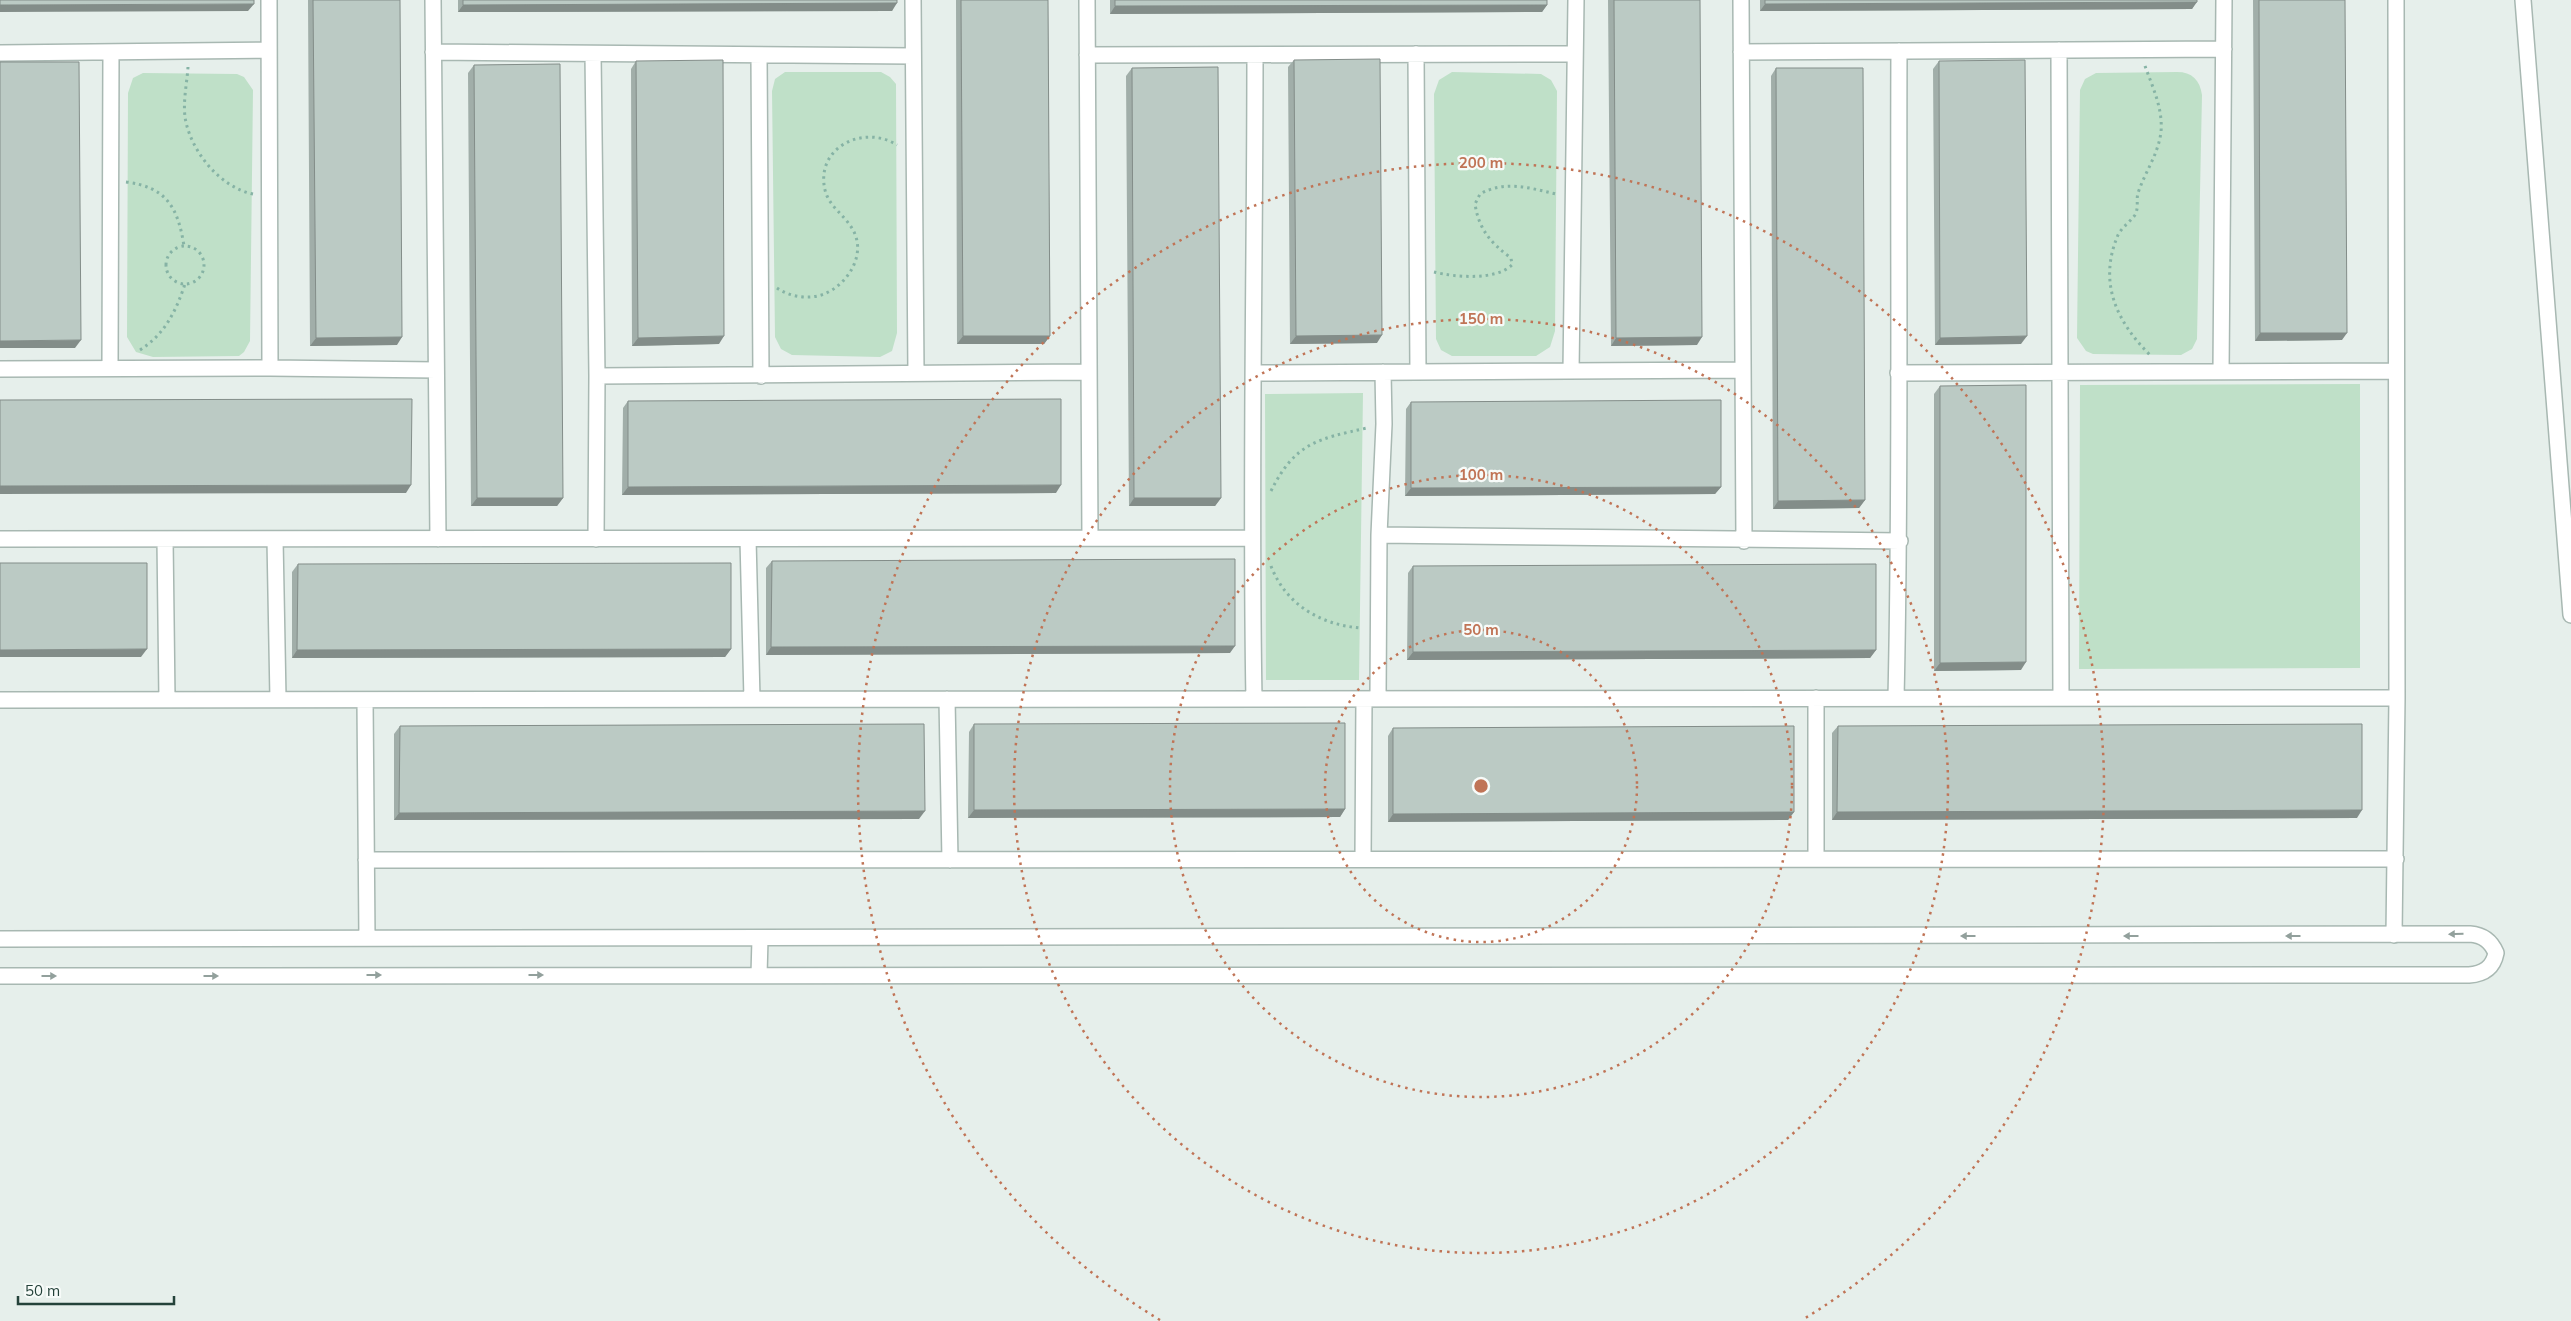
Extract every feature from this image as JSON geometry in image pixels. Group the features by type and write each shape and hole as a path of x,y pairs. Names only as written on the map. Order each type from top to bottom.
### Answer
{"street":[{"path":"269,0 270,368"},
{"path":"433,0 438,539"},
{"path":"913,0 916,373"},
{"path":"1087,0 1090,538"},
{"path":"1571,371 1576,0"},
{"path":"1741,0 1744,540"},
{"path":"2221,372 2224,0"},
{"path":"2394,936 2397,698 2396,0"},
{"path":"2523,0 2571,615"},
{"path":"1741,52 2224,49"},
{"path":"0,53 269,50"},
{"path":"2059,50 2061,698"},
{"path":"1896,698 1900,541 1898,373 1899,51"},
{"path":"111,52 111,366"},
{"path":"433,52 913,56"},
{"path":"592,54 597,376 596,539"},
{"path":"1416,54 1418,372"},
{"path":"1087,55 1576,54"},
{"path":"759,55 762,271 761,376"},
{"path":"1254,699 1251,521 1254,372 1255,55"},
{"path":"0,369 111,366 436,370"},
{"path":"1254,372 1743,370"},
{"path":"1898,373 2396,371"},
{"path":"597,376 1088,372"},
{"path":"1363,860 1371,698 1377,629 1384,424 1383,372"},
{"path":"1379,534 1900,541"},
{"path":"748,538 752,699"},
{"path":"0,539 1251,538"},
{"path":"165,539 167,700"},
{"path":"275,539 278,699"},
{"path":"1816,698 1816,859"},
{"path":"0,700 2397,698"},
{"path":"947,699 950,860"},
{"path":"365,700 367,938"},
{"path":"366,860 2396,858"},
{"path":"0,939 2477,935 2489,941 2496,953 2487,970 2482,973 2469,975 759,974 0,976"},
{"path":"759,974 760,939"}],"path":[{"path":"2138,49 2159,106 2161,132 2153,161 2138,192 2135,214 2118,234 2109,267 2109,280 2114,306 2127,329 2149,354 2170,372"},
{"path":"190,51 185,115 196,146 206,162 232,186 246,192 269,196"},
{"path":"762,271 770,282 793,296 819,296 832,291 851,272 856,258 857,244 854,231 835,209 825,190 823,176 831,155 847,141 862,137 877,137 891,142 904,150 914,161"},
{"path":"111,181 149,186 168,200 179,220 184,246"},
{"path":"1417,267 1446,275 1465,277 1483,275 1510,267 1512,260 1486,236 1476,212 1476,198 1487,190 1511,185 1573,198"},
{"path":"111,366 153,340 169,322 185,284 199,278 204,264 198,251 184,246 171,252 166,266 172,279 185,284"},
{"path":"1251,521 1264,504 1281,472 1301,450 1322,439 1384,424"},
{"path":"1270,564 1288,595 1314,616 1344,627 1377,629"}],"green space":[{"path":"785,72 881,72 890,77 896,84 897,333 892,351 880,357 792,355 781,349 775,337 772,91 775,79"},
{"path":"1452,72 1541,74 1551,80 1557,91 1555,331 1550,347 1536,356 1452,356 1441,350 1436,339 1434,94 1439,80"},
{"path":"2177,72 2191,75 2197,81 2202,95 2197,339 2192,349 2181,355 2093,354 2086,351 2077,338 2080,90 2085,79 2096,73"},
{"path":"143,73 237,74 244,77 253,90 250,341 244,352 239,356 153,357 136,352 127,337 128,93 133,78"},
{"path":"2360,384 2360,668 2079,669 2080,385"},
{"path":"1363,393 1359,680 1266,680 1265,394"}],"building":[{"path":"0,0 254,0 254,4 0,5"},
{"path":"313,0 400,0 402,337 316,338"},
{"path":"463,0 897,0 897,3 463,5"},
{"path":"961,0 1048,0 1050,336 963,336"},
{"path":"1115,0 1547,0 1547,5 1115,6"},
{"path":"1614,0 1700,0 1702,337 1616,338"},
{"path":"1765,0 2197,0 2197,2 1765,4"},
{"path":"2259,0 2345,0 2347,333 2260,333"},
{"path":"1380,59 1382,335 1296,336 1294,60"},
{"path":"723,60 724,336 638,338 636,61"},
{"path":"2025,60 2027,336 1940,338 1939,61"},
{"path":"0,62 79,62 81,340 0,341"},
{"path":"560,64 563,498 477,498 474,65"},
{"path":"1218,67 1221,498 1134,498 1132,68"},
{"path":"1776,68 1863,68 1865,500 1778,501"},
{"path":"2026,385 2026,662 1940,663 1940,386"},
{"path":"412,399 411,485 0,486 0,400"},
{"path":"1061,399 1061,485 628,487 628,401"},
{"path":"1721,400 1721,487 1411,488 1411,402"},
{"path":"1235,559 1235,646 771,647 772,561"},
{"path":"0,563 147,563 147,649 0,650"},
{"path":"731,563 731,649 297,650 298,564"},
{"path":"1876,564 1876,650 1413,652 1413,566"},
{"path":"1345,723 1345,809 974,810 974,724"},
{"path":"924,724 925,811 399,813 400,726"},
{"path":"2362,724 2362,810 1837,812 1838,726"},
{"path":"1794,726 1794,812 1393,814 1393,728"}]}
